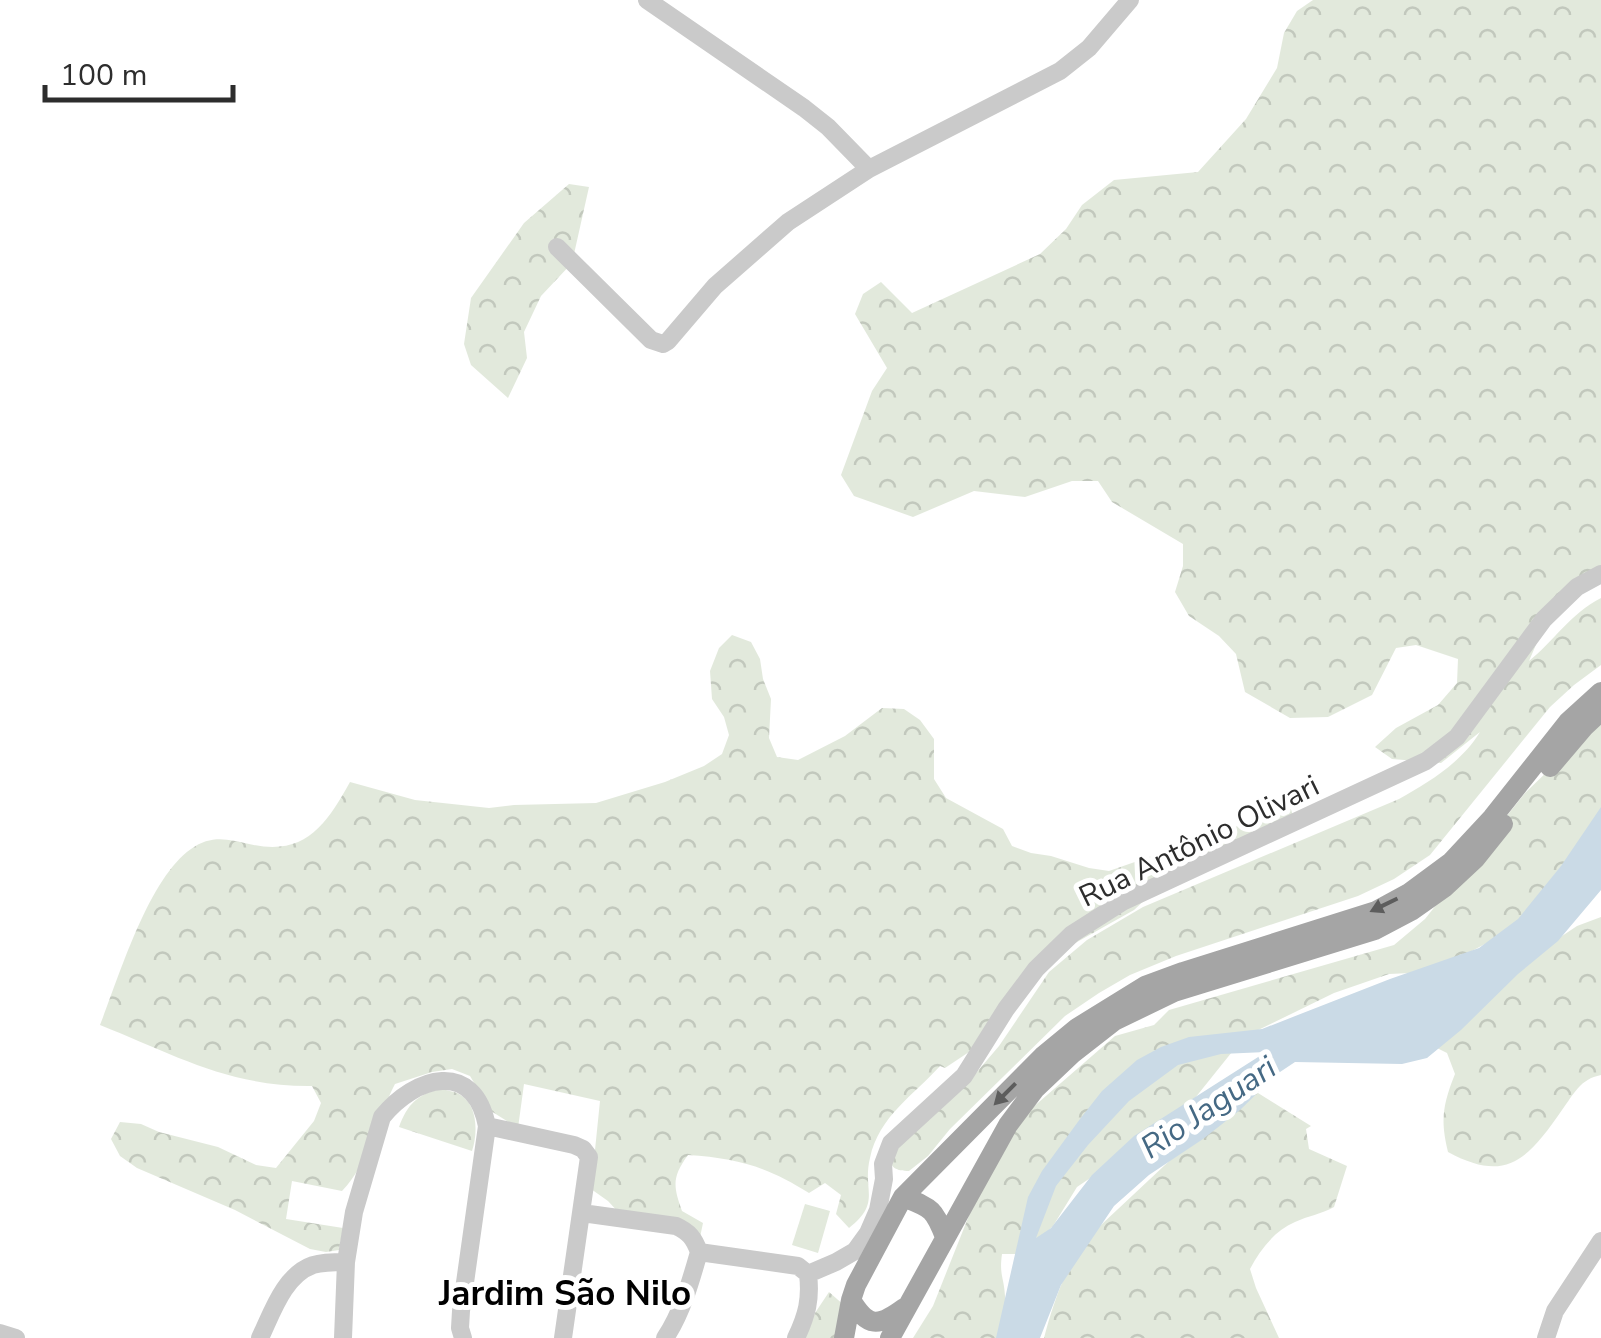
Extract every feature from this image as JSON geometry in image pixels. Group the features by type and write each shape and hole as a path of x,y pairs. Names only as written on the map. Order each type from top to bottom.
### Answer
{"main road":[{"path":"844,1338 851,1300 903,1197 1043,1056 1077,1028 1146,986 1376,911 1409,893 1451,862 1492,818 1568,722 1601,692"},
{"path":"890,1338 1008,1125 1035,1089 1073,1054 1114,1021 1174,992 1375,930 1412,912 1475,858 1584,726 1601,711"},
{"path":"903,1197 928,1207 938,1218 945,1237"},
{"path":"851,1300 866,1320 876,1323 887,1321 906,1307"}],"street":[{"path":"647,0 804,108 870,169"},
{"path":"557,247 650,340 657,344 668,341 715,286 788,222 870,169 1060,72 1089,48 1130,0"},
{"name":"Rua Antônio Olivari","path":"808,1274 855,1251 878,1210 884,1180 882,1164 890,1143 964,1076 1006,1009 1036,970 1072,934 1124,901 1426,762 1457,737 1544,619 1577,588 1601,574"},
{"path":"343,1338 346,1262 354,1212 382,1118 413,1088 428,1082 449,1081 478,1099 487,1126 461,1311 462,1338"},
{"path":"487,1126 574,1145 589,1157 562,1338"},
{"path":"884,1180 903,1197"},
{"path":"582,1213 676,1226 694,1240 699,1252 666,1338"},
{"path":"1546,1338 1555,1310 1601,1241"},
{"path":"699,1252 798,1266 808,1274 807,1315 796,1338"},
{"path":"260,1338 286,1287 297,1274 314,1264 346,1262"},
{"path":"0,1333 16,1338"}],"green space":[{"path":"1313,0 1601,0 1601,583 1564,603 1538,640 1529,661 1580,612 1601,598 1601,665 1550,707 1430,855 1394,879 1358,896 1176,956 1099,993 1065,1016 950,1129 928,1156 909,1171 897,1169 887,1155 965,1086 999,1046 1049,972 1087,940 1143,907 1399,799 1454,762 1480,732 1441,763 1392,759 1375,747 1396,728 1438,705 1457,683 1458,659 1416,645 1396,648 1372,695 1328,717 1290,718 1245,692 1236,654 1219,636 1189,616 1175,592 1183,566 1183,544 1112,502 1098,481 1072,481 1025,497 974,491 913,517 854,496 841,475 872,391 887,368 855,314 863,294 881,282 912,313 1040,254 1066,229 1082,205 1114,180 1198,172 1246,119 1277,68 1284,33 1297,11"},
{"path":"569,184 589,187 572,263 541,296 524,332 527,358 508,398 471,365 464,344 471,298 524,223"},
{"path":"732,635 751,642 760,659 771,699 769,738 777,757 798,760 845,736 882,708 904,709 920,720 934,739 934,779 946,798 1003,829 1012,846 1031,853 1109,871 1252,821 1289,803 1295,822 1150,895 1134,910 1061,951 978,1046 945,1068 940,1066 889,1118 870,1158 868,1203 849,1228 836,1214 841,1195 825,1183 809,1193 751,1165 688,1155 679,1170 676,1188 682,1211 703,1223 699,1242 620,1214 591,1189 600,1101 524,1084 518,1128 491,1111 470,1076 452,1069 395,1084 366,1154 342,1191 292,1181 286,1219 343,1228 339,1250 310,1249 235,1210 137,1168 120,1156 111,1139 120,1122 141,1124 218,1147 256,1165 276,1168 314,1121 321,1103 312,1086 228,1075 100,1025 148,905 161,882 191,849 219,839 268,847 299,841 322,824 350,782 415,800 489,808 596,803 665,782 722,754 729,735 724,717 712,699 710,671 719,648"},
{"path":"1601,720 1601,816 1511,930 1457,959 1411,973 1389,974 1334,993 1244,1037 1179,1118 1077,1187 1053,1226 1023,1254 1002,1254 1005,1301 999,1338 913,1338 933,1306 1001,1135 1115,1036 1154,1025 1169,1010 1394,945 1425,919 1525,793"},
{"path":"1601,917 1601,1075 1578,1088 1538,1142 1514,1161 1486,1166 1448,1152 1444,1112 1455,1074 1447,1053 1429,1044 1559,938"},
{"path":"1252,1085 1258,1093 1311,1126 1306,1129 1309,1149 1347,1166 1334,1207 1281,1230 1250,1269 1279,1338 1044,1338 1060,1287 1086,1239"},
{"path":"442,1089 459,1094 470,1105 476,1128 472,1151 399,1127 414,1101"},
{"path":"805,1204 830,1211 818,1253 792,1245"},
{"path":"829,1292 845,1306 840,1338 803,1338 815,1313"}],"water":[{"name":"Rio Jaguari","path":"1601,807 1601,890 1558,941 1461,1030 1427,1058 1402,1064 1295,1062 1240,1110 1149,1175 1114,1206 1061,1285 1040,1338 996,1338 1028,1197 1042,1171 1102,1091 1137,1060 1189,1037 1262,1029 1479,948 1518,919","holes":["1266,1052 1134,1136 1092,1175 1051,1228 1036,1238 1056,1186 1129,1101 1178,1065 1221,1054"]}],"district":[{"name":"Jardim São Nilo","path":"565,1293"}]}
